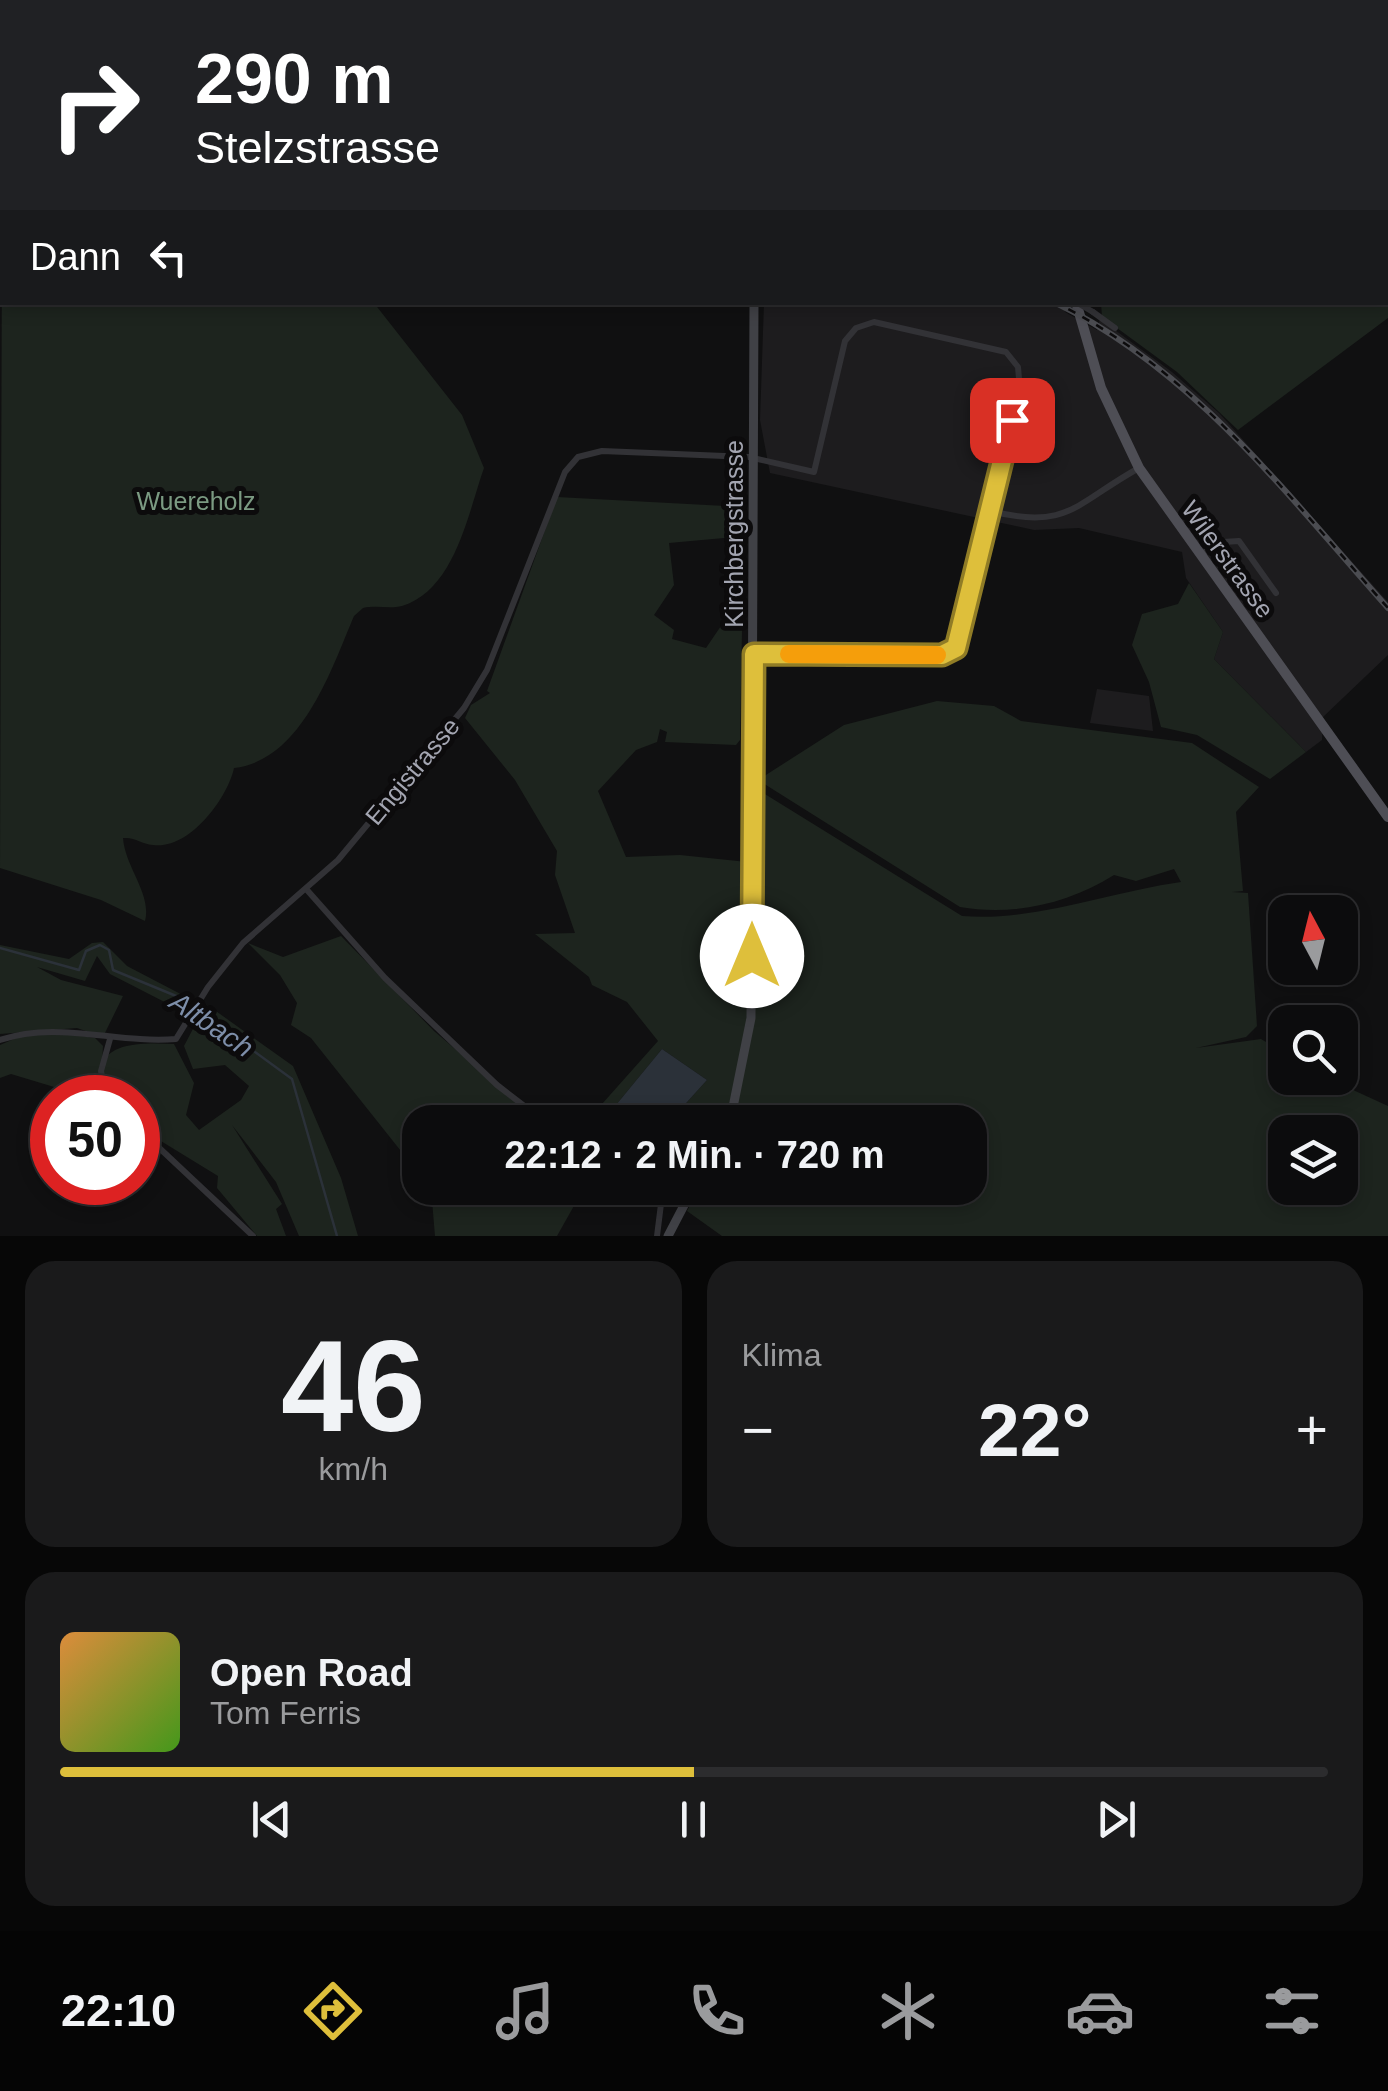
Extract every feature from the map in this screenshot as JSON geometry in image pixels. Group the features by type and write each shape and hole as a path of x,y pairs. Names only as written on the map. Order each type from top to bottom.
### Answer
{"main road":[{"name":"Kirchbergstrasse","path":"733,1105 751,1018 754,305"},
{"name":"Wilerstrasse","path":"1077,305 1101,388 1138,468 1388,817"},
{"path":"668,1236 684,1205"}],"street":[{"path":"1081,305 1116,328"},
{"name":"Engistrasse","path":"0,1040 48,1030 110,1039 176,1039 196,1005 243,944 338,860 464,708 487,670 569,465 587,453 756,458 814,472 845,341 863,324 874,322 996,349 1013,360 1020,378 991,512"},
{"path":"754,654 950,653 960,641 991,512 1031,520 1058,517 1138,468"},
{"path":"1200,554 1223,542 1238,541 1276,593"},
{"path":"307,890 385,978 523,1105"},
{"path":"101,1075 110,1039"},
{"path":"160,1149 253,1236"},
{"path":"658,1236 661,1205"}],"shaded area":[{"path":"764,305 1063,305 1065,312 1097,330 1100,319 1172,372 1219,413 1388,602 1388,655 1323,717 1322,740 1306,752 1214,659 1223,632 1186,578 1182,552 1079,528 1034,530 770,473 760,420"},
{"path":"1097,689 1149,696 1153,731 1090,723"},
{"path":"662,1049 707,1080 684,1105 616,1105"}],"green space":[{"name":"Wuereholz","path":"2,305 376,305 462,415 484,468 447,567 420,597 402,606 363,608 354,616 324,686 296,731 258,761 234,768 224,793 193,830 167,844 123,838 145,901 145,921 101,900 0,868"},
{"path":"1101,305 1388,305 1388,318 1238,430 1177,372 1102,317"},
{"path":"557,497 744,507 746,536 669,543 674,585 654,615 674,630 672,639 706,648 723,623 742,630 740,740 736,745 665,742 667,732 660,729 657,742 636,750 598,791 626,857 680,855 747,862 752,786 962,916 1017,915 1072,905 1181,882 1174,869 1136,881 1114,875 1078,894 1040,905 1000,910 960,907 758,780 844,725 937,701 994,706 1021,721 1192,743 1259,787 1236,812 1243,891 1232,892 1248,893 1257,1026 1246,1037 1196,1048 1261,1039 1268,1043 1268,1095 1358,1092 1388,1106 1388,1236 722,1236 687,1211 690,1205 987,1205 987,1105 684,1105 707,1080 662,1049 616,1105 601,1105 658,1041 627,1002 592,985 589,977 535,934 575,933 555,875 557,851 515,780 465,718 471,705 490,693 487,691"},
{"path":"1189,583 1223,632 1214,659 1306,752 1270,779 1197,735 1161,727 1149,682 1132,645 1142,614 1178,604"},
{"path":"341,936 434,1031 521,1105 402,1105 402,1152 311,1038 291,1025 297,1003 280,975 248,943 283,957"},
{"path":"103,942 127,966 194,1001 186,1013 110,974 97,956 85,981 37,967 61,980 123,996 103,1037 77,1028 0,1034 0,945 69,959 92,943"},
{"path":"206,1004 293,1066 341,1178 358,1236 299,1236 276,1182 232,1125 282,1204 276,1209 286,1236 257,1236 217,1188 218,1176 160,1140 160,1075 104,1075 103,1065 117,1049 174,1044 194,1083 186,1115 199,1130 241,1100 249,1086 225,1065 193,1069 184,1046"},
{"path":"55,1032 95,1038 103,1046 101,1075 30,1075 30,1080 11,1074 0,1078 0,1045 21,1036"},
{"path":"432,1205 574,1205 557,1236 435,1236"}],"waterway":[{"name":"Altbach","path":"0,948 79,970 86,951 100,945 109,950 113,970 181,998 292,1079 337,1236"}],"railway":[{"path":"1059,305 1151,362 1194,399 1275,480 1388,608"}],"slow traffic":[{"path":"789,654 937,655"}],"route":[{"path":"752,956 754,654 942,655 956,648 1012,420"}]}
